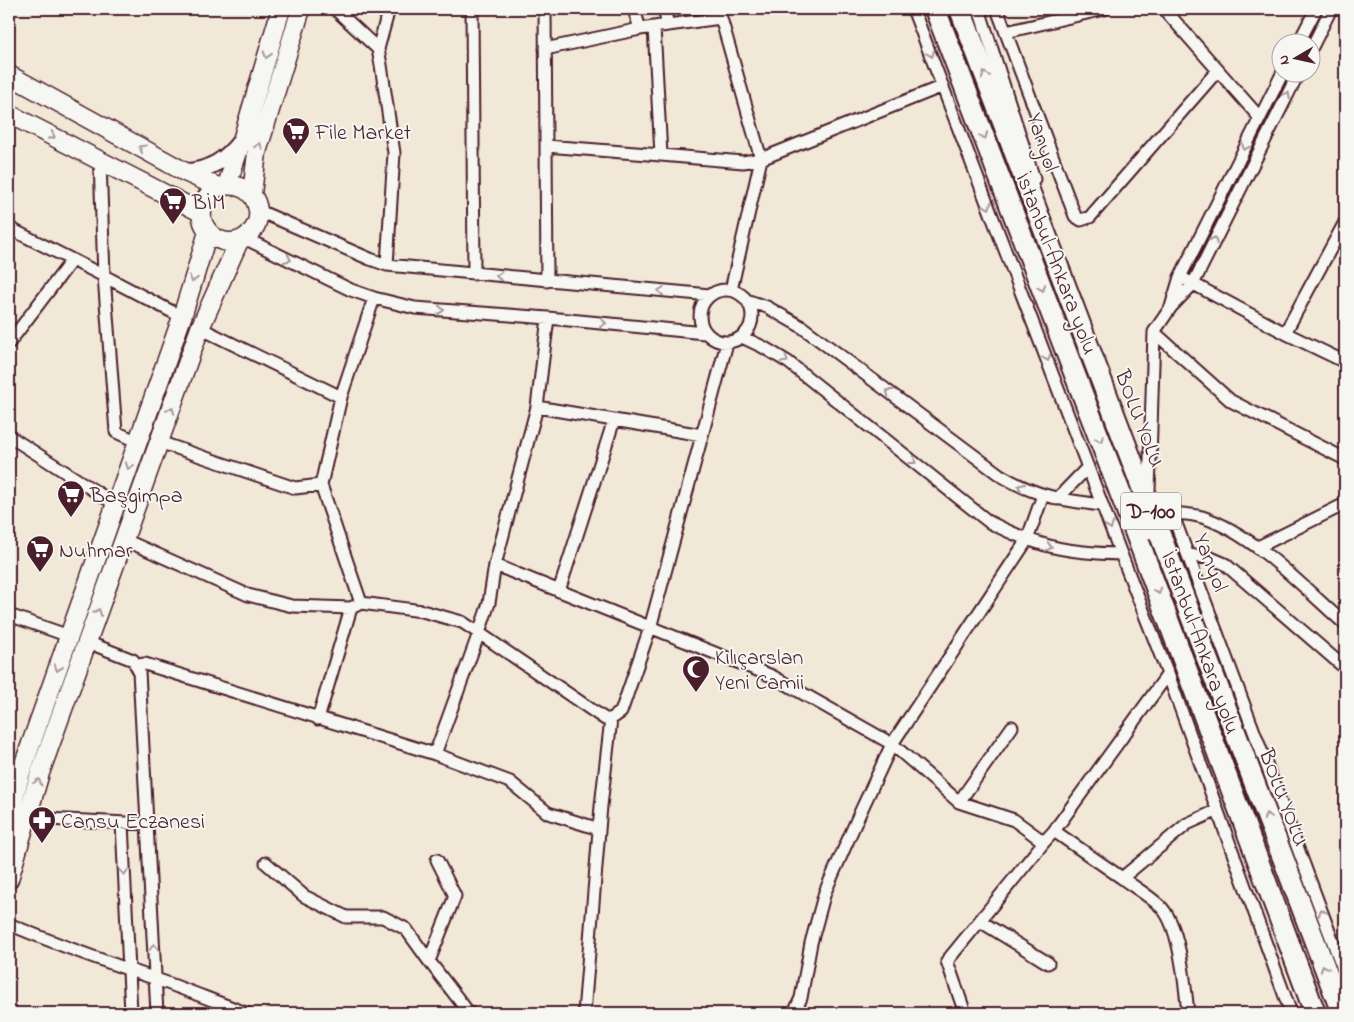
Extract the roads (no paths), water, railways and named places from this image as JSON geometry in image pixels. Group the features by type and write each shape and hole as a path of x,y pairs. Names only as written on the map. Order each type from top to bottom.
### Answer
{"highway":[{"name":"İstanbul-Ankara yolu","path":"935,9 1143,551 1314,1013"},
{"name":"BOLU YOLU","path":"960,9 1342,1013"}],"main road":[{"path":"222,186 243,137 281,9"},
{"path":"252,194 257,152 301,9"},
{"path":"9,74 185,172 222,186"},
{"path":"9,114 202,213"},
{"path":"185,172 205,169 221,161 243,137"},
{"path":"9,879 40,773 200,328 241,240 254,229 258,220 259,211 252,194 236,185 222,186 210,192 205,199 202,213 204,225 208,232 223,242 241,240"},
{"path":"9,816 15,774 69,636 182,317 208,232"}],"street":[{"path":"335,9 378,49"},
{"path":"388,264 394,153 378,49 389,9"},
{"path":"472,9 474,274"},
{"path":"545,9 547,281"},
{"path":"634,9 640,29"},
{"path":"664,9 668,25"},
{"path":"913,9 1120,554 1168,674 1216,811 1291,1013"},
{"name":"Yanyol","path":"979,9 1148,533 1172,513 1345,974"},
{"path":"997,9 1074,216 1081,220 1090,217 1218,70"},
{"path":"1006,32 1104,9"},
{"path":"1164,9 1260,118"},
{"path":"1304,32 1316,9"},
{"path":"1320,32 1331,9"},
{"path":"545,49 640,29 721,18 761,159 731,290"},
{"path":"654,27 661,155"},
{"path":"1171,307 1180,277 1278,82"},
{"path":"1148,533 1154,332 1171,307 1193,284 1294,82"},
{"path":"546,146 743,162 761,159 943,86"},
{"path":"100,161 104,276 116,432 138,442"},
{"path":"259,211 370,259 388,264 474,274 710,295 722,290 731,290 739,293 750,307 752,321 748,331 742,338 735,342 727,343 711,339 705,333 700,325 699,316 701,306 710,295"},
{"path":"1285,333 1345,222"},
{"path":"9,228 182,317"},
{"path":"241,240 351,290 415,308 705,333"},
{"path":"9,343 72,260"},
{"path":"1180,277 1285,333 1345,362"},
{"path":"318,719 356,606 321,485 341,397 374,298"},
{"path":"746,300 767,307 802,327 1000,475 1018,486 1057,499 1102,505"},
{"path":"435,754 489,603 495,565 537,407 548,318"},
{"path":"200,328 341,397"},
{"path":"1154,332 1231,401 1345,459"},
{"path":"742,338 784,359 990,522 1027,540 1052,548 1120,554"},
{"path":"125,540 248,595 292,606 356,606 422,611 462,622 598,715 605,719 610,719 621,712 650,628 727,343"},
{"path":"537,407 702,435"},
{"path":"559,591 614,420"},
{"path":"9,436 115,504"},
{"path":"159,442 295,488 321,485"},
{"path":"1057,499 1088,467"},
{"path":"794,1013 801,998 825,892 892,744 1027,540 1043,495"},
{"path":"1258,547 1345,504"},
{"path":"1172,513 1203,517 1258,547 1345,624"},
{"path":"1188,555 1211,558 1225,564 1345,668"},
{"path":"495,565 772,676 892,744 959,802 1014,820 1044,842"},
{"path":"9,615 69,636"},
{"path":"87,642 133,660 139,671 157,1013"},
{"path":"137,665 145,664 435,754 510,782 548,813 599,829"},
{"path":"965,1013 947,961 1054,831 1168,674"},
{"path":"584,1013 610,719"},
{"path":"959,802 1012,727"},
{"path":"1122,878 1187,824 1216,811"},
{"path":"27,818 147,824"},
{"path":"122,823 131,1013"},
{"path":"1054,831 1160,906 1168,916 1178,941 1188,1013"},
{"path":"429,962 456,896 437,860"},
{"path":"266,863 304,896 346,917 383,917 406,929 469,1013"},
{"path":"980,921 1048,963"},
{"path":"9,924 48,941 246,1013"},
{"path":"1305,988 1310,1013"}],"place":[{"name":"File Market","path":"296,155"},
{"name":"BİM","path":"173,225"},
{"name":"Başgimpa","path":"71,518"},
{"name":"Nuhmar","path":"40,573"},
{"name":"Kılıçarslan Yeni Camii","path":"696,693"},
{"name":"Cansu Eczanesi","path":"42,844"}]}
